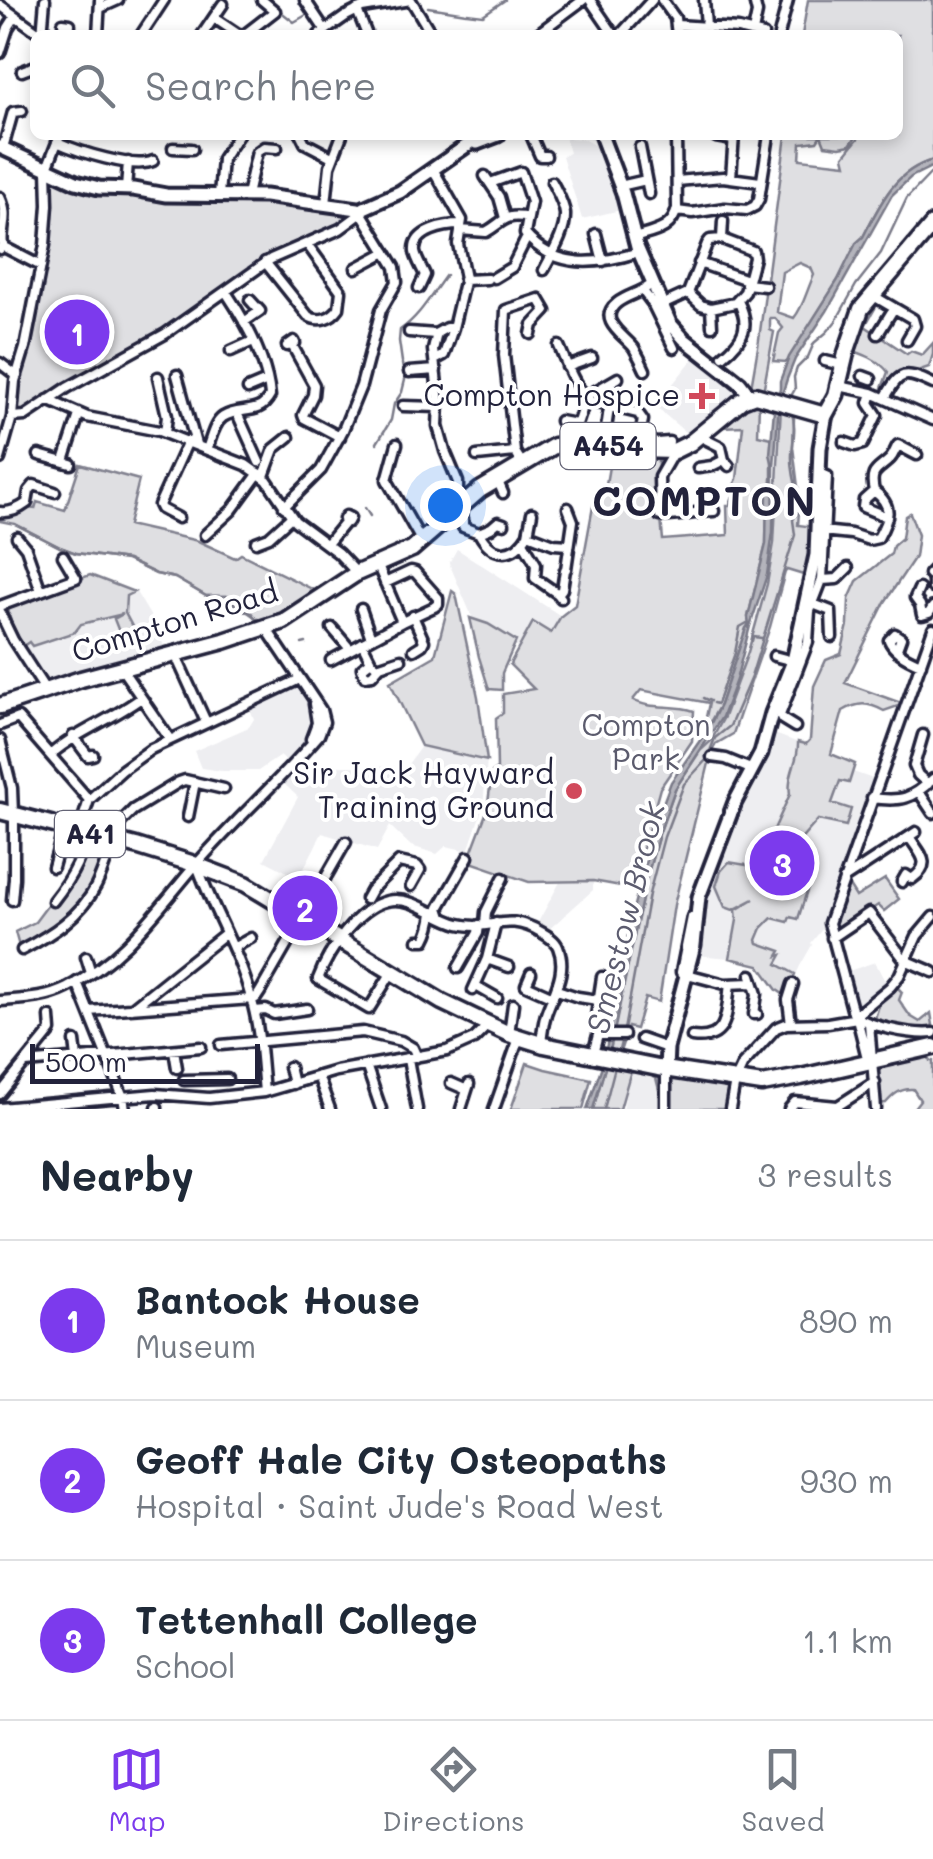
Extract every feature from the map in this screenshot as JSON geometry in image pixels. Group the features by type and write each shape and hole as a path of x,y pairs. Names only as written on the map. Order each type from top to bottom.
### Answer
{"highway":[{"path":"750,396 760,395 821,413 841,389 842,365 858,315 933,224"},
{"name":"A454","path":"357,573 422,542 460,507 500,486 519,458 572,443 684,447 750,396"},
{"name":"Compton Road","path":"0,706 266,628 300,613 357,573"},
{"name":"A41","path":"9,813 109,839 246,884 488,1025 541,1044 762,1084 933,1047"}],"main road":[{"path":"1,147 94,187 166,195 247,195 361,212 400,192 480,140"},
{"path":"604,140 647,287 680,336 740,383 750,396"},
{"path":"666,1069 667,1048 694,946 699,896 709,859 761,753 772,713 803,638 821,531 821,413"}],"street":[{"path":"43,30 46,0"},
{"path":"98,30 100,4 118,0"},
{"path":"145,30 164,0"},
{"path":"251,30 277,12 262,0"},
{"path":"304,0 321,30"},
{"path":"325,30 359,6 411,0 429,30"},
{"path":"543,30 587,0 613,30"},
{"path":"622,30 652,0"},
{"path":"662,0 672,12 677,30 706,26 737,30"},
{"path":"704,0 706,26"},
{"path":"753,30 754,0"},
{"path":"780,30 788,0"},
{"path":"0,4 34,30"},
{"path":"206,30 223,4"},
{"path":"0,50 15,17"},
{"path":"214,18 232,30"},
{"path":"63,23 70,24 70,30"},
{"path":"22,71 30,68"},
{"path":"1,147 13,112 22,112"},
{"path":"0,459 12,417 16,376 41,266 46,237 47,168 57,140"},
{"path":"61,140 74,149 128,162 147,164 153,160"},
{"path":"219,195 222,159 235,140"},
{"path":"304,140 332,156"},
{"path":"326,204 332,156 340,140"},
{"path":"533,140 537,154 546,156"},
{"path":"634,238 667,227 675,218 676,140"},
{"path":"731,178 734,140"},
{"path":"677,211 748,210 758,202 768,140"},
{"path":"173,148 190,144"},
{"path":"640,146 649,194"},
{"path":"247,195 257,152 264,147 274,149"},
{"path":"126,189 128,162"},
{"path":"432,168 460,214 458,244 464,280 444,355 435,360"},
{"path":"506,218 489,179 521,172 532,202 524,230 539,248 582,262 639,252"},
{"path":"677,180 731,178 760,182"},
{"path":"620,186 646,180"},
{"path":"544,270 565,217 552,185"},
{"path":"1,202 5,222 1,244 41,266"},
{"path":"12,417 22,417 165,334 265,262 340,229 361,212 386,252 398,282 382,307 361,386 340,437 321,470 284,507"},
{"path":"419,288 427,275 415,252 421,237 443,226 486,232 506,218 528,218"},
{"path":"722,239 723,221"},
{"path":"595,234 603,261"},
{"path":"464,280 491,279 510,270 528,237"},
{"path":"662,306 688,293 710,240 722,239 754,254 743,296 732,305 711,308 688,293"},
{"path":"265,262 308,316 317,320 330,317 339,308 341,290 307,244"},
{"path":"356,268 386,252"},
{"path":"699,264 765,286"},
{"path":"646,370 632,346 613,328 610,319 615,305 647,287 674,348"},
{"path":"208,449 219,420 259,408 270,394 244,322 226,292"},
{"path":"872,295 914,321 910,338"},
{"path":"477,456 519,458 504,355 506,310 539,299 546,311 533,326 532,334"},
{"path":"244,322 260,311 250,300"},
{"path":"724,356 742,337 745,318 738,301"},
{"path":"711,308 712,326"},
{"path":"881,332 894,308"},
{"path":"410,332 436,334 453,328"},
{"path":"436,334 433,350 440,437 458,482 463,528 479,533 498,522 504,524"},
{"path":"231,351 252,341"},
{"path":"292,346 314,385 304,418 340,437"},
{"path":"562,348 585,397 642,417 638,445"},
{"path":"568,366 589,360"},
{"path":"824,361 842,365"},
{"path":"0,363 16,376"},
{"path":"411,370 436,370"},
{"path":"884,398 900,376 914,374 933,384"},
{"path":"175,515 160,509 159,504 192,443 177,375"},
{"path":"158,378 168,416 165,433"},
{"path":"560,421 576,426 585,397 618,378"},
{"path":"844,442 862,444 877,415 867,397 867,378"},
{"path":"248,389 267,380"},
{"path":"841,389 884,398 933,420"},
{"path":"48,400 80,415 165,433 262,475 291,517 357,573"},
{"path":"402,406 438,407"},
{"path":"605,436 610,408"},
{"path":"237,413 256,461"},
{"path":"46,455 68,462 80,415"},
{"path":"698,468 726,463 721,446 700,436"},
{"path":"205,536 215,530 262,475 274,449 289,437"},
{"path":"397,444 387,480 422,542"},
{"path":"669,444 659,476 660,516 714,511"},
{"path":"809,604 822,580 821,531 873,540 880,534 888,508 874,491 873,476 881,464 890,462 896,444 916,452"},
{"path":"0,512 24,506 34,486 54,492"},
{"path":"874,491 864,500 863,507 887,517"},
{"path":"532,513 525,538 536,564 535,578 560,596 573,520 567,511"},
{"path":"327,544 347,515"},
{"path":"256,542 269,538 291,517"},
{"path":"479,533 484,541 504,553 525,538 569,545"},
{"path":"17,537 26,548 41,592"},
{"path":"46,691 13,640 0,610 76,578 64,556"},
{"path":"377,564 402,622"},
{"path":"822,580 835,580 845,569"},
{"path":"331,660 434,607 438,601 417,573 410,572 385,584"},
{"path":"933,575 933,588"},
{"path":"918,590 915,598 922,615 933,607"},
{"path":"792,599 831,611 831,634"},
{"path":"362,609 366,640 375,664 401,659"},
{"path":"413,616 424,640 414,650"},
{"path":"0,1001 49,995 77,982 144,928 323,726 323,714 266,628"},
{"path":"332,628 350,649"},
{"path":"876,1109 870,1058 829,926 933,629"},
{"path":"795,727 782,720 780,713 803,638"},
{"path":"0,646 13,640"},
{"path":"897,649 933,671"},
{"path":"175,654 206,722"},
{"path":"774,656 793,661"},
{"path":"121,668 169,738"},
{"path":"53,867 89,800 124,768 169,738 300,679"},
{"path":"50,756 75,735 141,698"},
{"path":"0,726 18,718 89,800"},
{"path":"68,723 88,756 93,754"},
{"path":"872,798 899,799 919,792 930,782 918,775 914,766 924,738"},
{"path":"0,740 12,788 12,900"},
{"path":"278,757 287,768"},
{"path":"712,757 753,770"},
{"path":"22,950 58,930 95,888 109,839 133,810 179,782 224,788"},
{"path":"188,811 195,782"},
{"path":"919,792 933,813"},
{"path":"52,901 65,886 84,846 76,830"},
{"path":"844,880 913,835 925,866 921,875 914,879 906,875 902,882"},
{"path":"89,1011 256,998 346,842"},
{"path":"3,850 14,852"},
{"path":"418,940 428,935 436,912 468,857"},
{"path":"668,1010 672,1010 678,997 694,904 709,859"},
{"path":"366,899 403,861 419,868 412,883"},
{"path":"197,866 252,999 264,1092"},
{"path":"458,968 503,878"},
{"path":"380,883 393,900"},
{"path":"392,972 368,1009 320,982 318,976 361,914 393,900 436,912 460,924 524,924 556,943 559,950 560,978 545,1017 541,1044"},
{"path":"832,938 870,913 906,961 933,972"},
{"path":"856,1017 894,982 917,936 933,917"},
{"path":"496,923 488,959 474,988 498,999"},
{"path":"132,1008 226,933"},
{"path":"233,948 251,938"},
{"path":"86,958 91,973"},
{"path":"488,959 507,965"},
{"path":"531,973 526,985 598,1000"},
{"path":"687,974 730,984 752,979 757,1014"},
{"path":"598,1013 602,978"},
{"path":"77,982 125,1109"},
{"path":"692,1036 710,1037 720,1030 730,984"},
{"path":"791,1024 788,1000 794,984"},
{"path":"870,1058 869,1023 879,997"},
{"path":"494,1109 514,1036 513,1004"},
{"path":"255,1011 274,1014 307,1009"},
{"path":"0,1094 50,1031 50,1017"},
{"path":"730,1109 742,1064 780,1026 856,1017 917,1033 933,1033"},
{"path":"0,1108 156,1094 225,1102 318,1076 456,1048 474,1039 488,1025"},
{"path":"221,1045 363,1032 401,1041 412,1048 417,1109"},
{"path":"596,1055 598,1035 618,1035"},
{"path":"641,1039 667,1048"},
{"path":"75,1042 77,1058"},
{"path":"26,1063 201,1047"},
{"path":"174,1050 177,1067 189,1063"},
{"path":"366,1066 381,1109"},
{"path":"289,1067 293,1084"},
{"path":"666,1069 666,1109"},
{"path":"318,1076 330,1109"},
{"path":"184,1080 227,1080"},
{"path":"203,1080 203,1098"},
{"path":"451,1082 468,1087 462,1109"},
{"path":"790,1109 795,1102 835,1108 875,1082"}],"shaded area":[{"path":"566,140 585,140 601,149 625,209 582,219 562,156 569,153"},
{"path":"933,160 933,166 911,177 892,195 787,379 779,404 767,575 722,717 675,789 659,834 610,1051 593,1109 587,1109 604,1060 633,909 657,819 671,782 720,705 749,625 766,544 767,492 773,466 770,454 780,381 789,357 890,190 908,172"},
{"name":"Compton Hospice","path":"697,354 743,392 693,439 655,406"},
{"path":"457,549 561,616 551,633 523,639 517,647 473,619 449,563"},
{"path":"90,575 136,592 166,651 49,684 18,642 0,607"},
{"path":"299,683 315,721 310,738 289,763 280,756 258,771 201,768 194,751 249,727 254,719 249,706"},
{"path":"772,733 855,764 853,772 876,780 823,928 811,943 786,996 758,965 696,955 705,901 737,812 765,759"},
{"path":"421,746 487,761 483,807 468,851 446,846 437,854 411,846 390,826 377,850 322,833 299,878 264,860 298,797 280,780 287,772 337,766 406,767"},
{"path":"593,881 593,890 546,932 536,926 560,882"},
{"path":"875,962 888,987 856,1014 846,972"},
{"path":"632,1065 661,1071 664,1109 623,1109"}],"green space":[{"path":"808,0 933,0 933,160 908,172 890,190 787,362 773,361 783,328 775,318 770,318 770,330 774,332 763,392 751,387 785,140 818,140 801,143 800,159 846,164 844,156 857,140 903,140 903,30 803,30","holes":["800,263 811,268 814,275 794,318 777,312 782,272"]},
{"path":"823,140 854,140 840,147 825,145"},
{"path":"52,175 74,183 248,196 355,214 342,224 265,258 195,313 24,414 17,411 18,384 47,250"},
{"path":"872,296 881,303 865,326 907,354 911,351 922,355 933,343 929,367 918,374 898,373 886,391 882,388 888,372 884,367 848,349"},
{"name":"Compton Park","path":"746,402 759,402 758,435 772,438 766,544 749,622 720,705 702,736 709,703 641,690 633,700 694,711 692,741 660,788 632,888 593,881 529,882 468,861 487,811 492,772 497,769 496,718 503,713 503,694 534,689 511,662 533,622 551,633 561,616 575,605 594,501 606,484 612,449 658,454 657,519 661,519 663,540 728,535 727,506 736,489 733,487 743,426 720,427"},
{"path":"781,405 789,407 794,418 793,447 801,511 798,525 815,527 810,577 785,572 733,734 712,751 674,905 659,1002 645,998 636,1029 628,1027 619,1055 609,1052 659,834 675,789 724,717 767,584 774,543"},
{"path":"80,464 139,480 128,525 198,541 235,558 241,554 318,594 305,607 260,625 251,612 238,609 227,596 206,596 175,578 127,560 76,553 15,524 0,521 0,515 35,509 37,502 65,510"},
{"path":"910,513 918,535 915,557 885,602 845,683 904,704 884,711 863,704 843,711 831,754 855,764 849,783 840,781 832,803 851,809 846,826 818,820 798,843 792,858 804,882 810,882 798,919 790,917 788,922 772,918 757,940 781,951 777,964 795,974 786,996 759,965 730,958 736,910 754,899 733,910 725,907 716,886 729,862 756,869 790,794 798,742 806,744 810,740 814,686 826,660 841,654 849,599 857,581 891,554 902,538 905,516"},
{"path":"90,575 134,592 126,596 125,613 137,636 123,642 114,619 123,614 81,624 75,632 23,646 7,605"},
{"path":"452,591 456,594 478,697 487,761 421,746 390,682 435,656"},
{"path":"470,618 516,641 502,673 502,690 489,689"},
{"path":"87,836 110,842 93,887 57,929 20,950 15,932 35,922 52,904"},
{"path":"885,879 899,899 884,911 878,905 835,935 832,921 846,881 856,897"},
{"path":"894,984 902,992 899,1000 910,1016 920,1022 931,1013 933,1025 923,1031 874,1022 880,1002"},
{"path":"927,1050 933,1061 933,1109 913,1109 920,1100 913,1089 876,1104 875,1062"},
{"path":"607,1060 664,1076 662,1102 656,1078 637,1069 630,1074 620,1109 593,1109"},
{"path":"527,1063 591,1079 583,1109 511,1109"},
{"path":"672,1074 732,1086 728,1109 667,1109"}],"waterway":[{"path":"467,13 483,15 505,0"},
{"path":"428,7 466,13"},
{"path":"280,11 294,22 308,14"},
{"name":"Smestow Brook","path":"790,398 797,368 836,321 856,285 881,253 907,198 933,171"},
{"path":"402,362 400,330 420,311 446,275"},
{"path":"377,443 402,392 402,364"},
{"name":"Smestow Brook","path":"624,1030 649,894 664,837 684,784 707,759 715,738 730,726 751,677 795,535 793,520 801,505 792,467 791,411"},
{"path":"365,508 370,516"},
{"path":"15,524 76,553 127,560 175,578 206,596 227,596 261,623"},
{"path":"713,703 717,704 740,627 747,623"},
{"path":"752,641 753,637 762,638"},
{"path":"302,644 306,643"},
{"path":"703,698 710,701"},
{"name":"Smestow Brook","path":"618,1054 622,1038"},
{"name":"Smestow Brook","path":"604,1109 615,1067"}],"place":[{"name":"Bantock House","path":"77,332"},
{"name":"Compton Hospice","path":"702,396"},
{"name":"Sir Jack Hayward Training Ground","path":"574,791"},
{"name":"Tettenhall College","path":"782,863"},
{"name":"Geoff Hale City Osteopaths","path":"305,908"}],"district":[{"name":"COMPTON","path":"705,502"}]}
